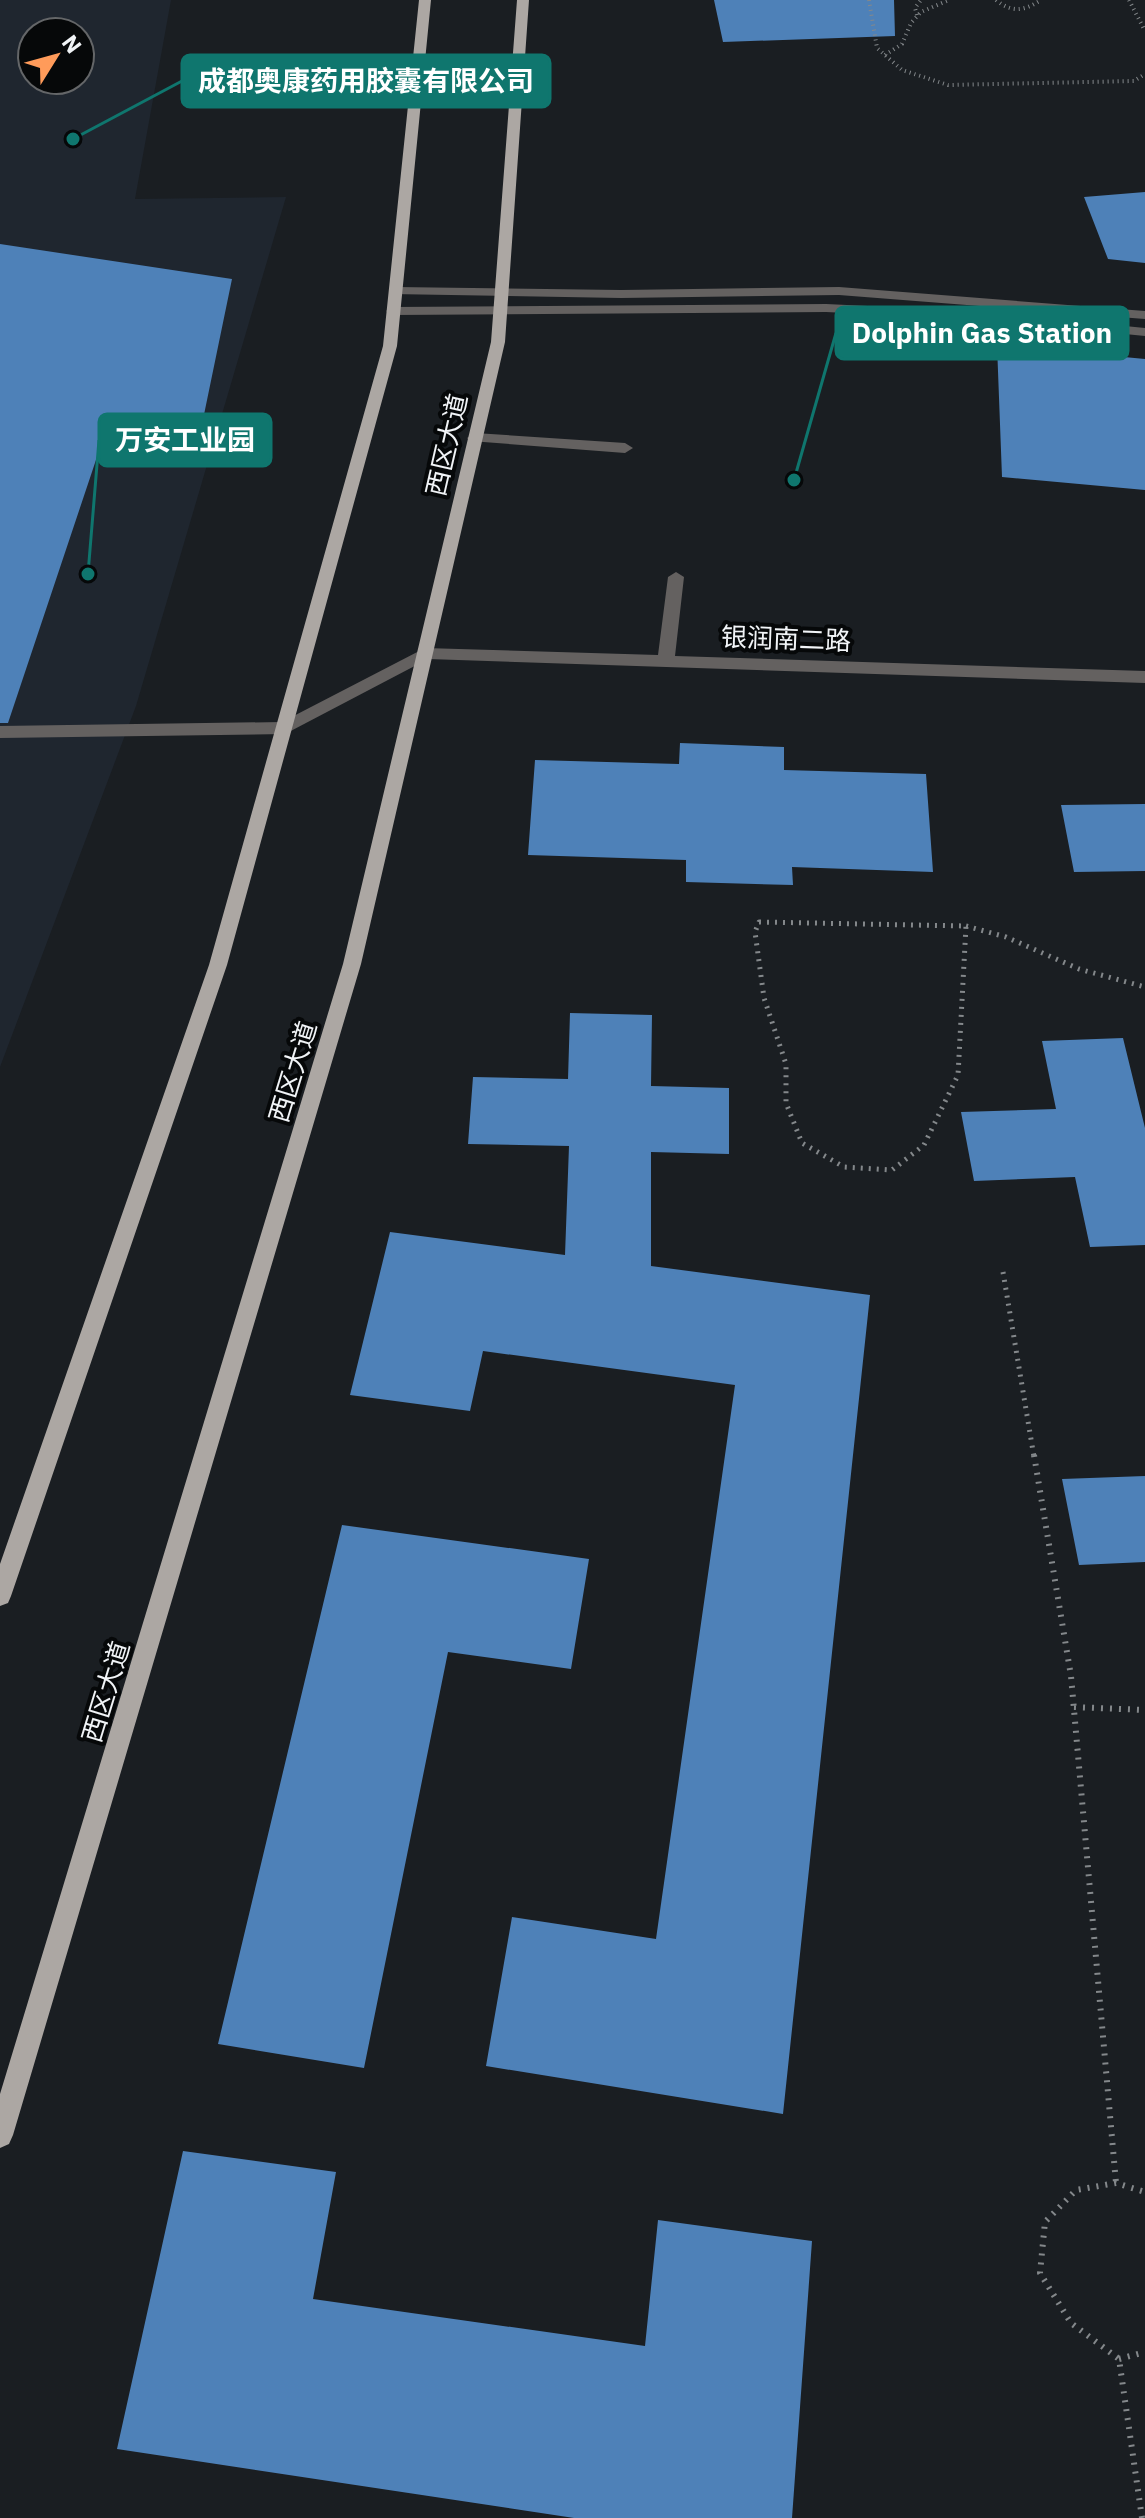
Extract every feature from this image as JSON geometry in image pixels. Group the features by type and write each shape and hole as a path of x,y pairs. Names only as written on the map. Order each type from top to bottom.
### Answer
{"main road":[{"path":"0,1596 218,965 390,346 425,0"},
{"name":"西区大道","path":"0,2135 352,964 498,342 523,0"}],"street":[{"path":"396,291 501,300 972,315 1145,332"},
{"path":"393,311 501,300 839,291 1145,315"},
{"path":"475,438 625,448"},
{"path":"666,661 676,577"},
{"path":"0,732 285,728 425,653"},
{"name":"银润南二路","path":"425,653 1145,677"}],"path":[{"path":"869,0 877,48 902,70 948,85 1134,81 1145,74"},
{"path":"918,16 915,8 921,0"},
{"path":"885,55 902,44 911,23 918,16 949,0"},
{"path":"996,0 1013,11 1028,10 1038,1"},
{"path":"1131,1 1145,31"},
{"path":"966,926 958,1075 924,1145 892,1170 844,1167 802,1143 786,1103 786,1064 764,998 755,932 759,922 966,926 1006,937 1079,969 1145,987"},
{"path":"1003,1272 1074,1707 1116,2183"},
{"path":"1074,1707 1145,1710"},
{"path":"1142,2518 1119,2359 1071,2323 1040,2273 1045,2222 1076,2190 1116,2183 1145,2192"},
{"path":"1119,2359 1145,2352"}],"shaded area":[{"path":"0,0 171,0 135,199 286,197 136,706 0,1067"}],"building":[{"path":"714,0 894,0 895,36 723,42"},
{"path":"1145,192 1145,263 1108,259 1084,197"},
{"path":"0,244 232,279 200,434 104,436 8,723 0,723"},
{"path":"997,345 1145,359 1145,490 1002,477"},
{"path":"680,743 784,747 784,770 926,774 933,872 792,867 793,885 686,882 686,860 528,855 535,760 679,764"},
{"path":"1145,804 1145,871 1074,872 1061,805"},
{"path":"570,1013 652,1015 651,1086 729,1088 729,1154 651,1152 651,1266 870,1295 783,2114 486,2066 512,1917 656,1939 735,1385 483,1351 470,1411 350,1395 390,1232 565,1255 569,1146 468,1144 473,1077 568,1079"},
{"path":"1123,1038 1145,1128 1145,1245 1090,1247 1075,1177 974,1181 961,1112 1056,1109 1042,1041"},
{"path":"1145,1476 1145,1562 1079,1565 1062,1479"},
{"path":"342,1525 589,1559 571,1669 448,1652 364,2068 218,2044"},
{"path":"183,2151 336,2172 313,2299 645,2346 658,2220 812,2241 792,2518 574,2518 117,2449"}],"place":[{"name":"成都奥康药用胶囊有限公司","path":"73,139"},
{"name":"Dolphin Gas Station","path":"794,480"},
{"name":"万安工业园","path":"88,574"}]}
